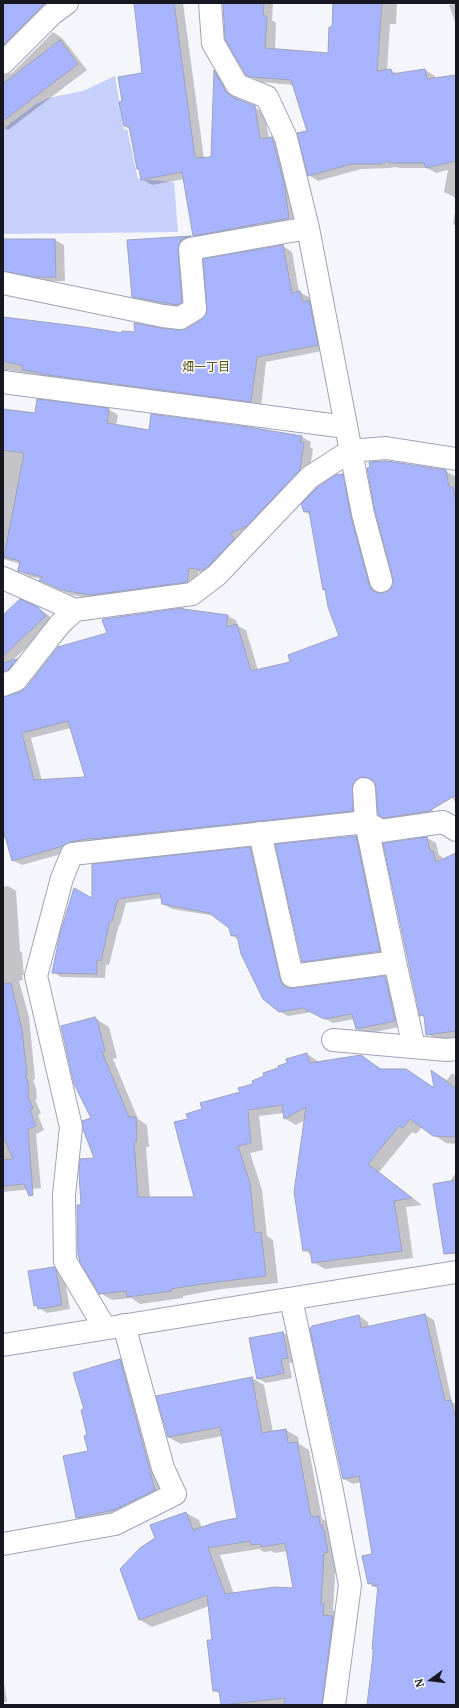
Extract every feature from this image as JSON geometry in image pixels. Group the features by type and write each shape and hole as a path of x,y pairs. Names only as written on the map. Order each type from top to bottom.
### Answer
{"street":[{"path":"3,63 52,14 67,3"},
{"path":"210,3 212,43 237,85 267,97 286,138 308,228 363,514 381,581"},
{"path":"3,284 180,318 195,309 190,249 308,228"},
{"path":"3,382 346,427"},
{"path":"3,578 75,610 192,594 217,575 310,477 350,451 386,448 456,459"},
{"path":"3,685 16,680 60,624 75,610"},
{"path":"364,789 366,822 394,962 414,1048"},
{"path":"3,1544 115,1524 175,1494 163,1468 115,1327 66,1261 64,1195 71,1127 36,976 62,878 72,854 366,822 381,831 443,822 456,830"},
{"path":"260,833 292,976 394,962"},
{"path":"333,1040 414,1048 447,1050 456,1049"},
{"path":"3,1345 456,1272"},
{"path":"291,1299 332,1491 350,1585 334,1705"}],"shaded area":[{"path":"115,76 124,130 127,129 138,179 174,182 178,232 3,234 3,129 36,104 48,98 83,91"}],"building":[{"path":"3,3 45,3 3,45"},
{"path":"134,3 174,3 195,158 211,157 214,70 226,92 232,97 255,106 260,139 272,137 284,183 289,218 193,236 182,172 141,180 139,169 137,169 129,126 124,126 119,102 122,101 118,77 142,73"},
{"path":"223,3 264,3 263,16 267,16 265,48 328,53 329,27 332,27 333,3 382,3 377,71 391,69 392,74 425,69 427,79 456,75 456,161 426,168 424,163 389,163 388,161 380,164 351,164 308,176 297,133 307,131 291,80 251,77 246,75 225,39"},
{"path":"60,40 78,64 3,121 3,84"},
{"path":"191,236 182,239 178,250 182,302 177,305 132,297 127,240"},
{"path":"3,239 55,239 56,277 34,277 3,271"},
{"path":"283,245 292,293 300,291 303,302 309,300 318,345 257,357 251,402 41,374 22,370 23,366 3,361 3,317 122,333 122,331 135,332 134,323 161,328 179,330 186,329 201,320 206,314 207,308 203,259"},
{"path":"37,399 109,408 107,423 149,430 151,414 302,436 300,442 304,443 300,470 247,526 231,533 234,539 216,558 213,559 214,560 209,566 202,570 189,568 187,582 91,595 62,590 39,580 43,577 18,571 20,561 4,557 24,453 3,450 3,409 35,413"},
{"path":"386,461 446,470 449,487 453,487 456,503 456,795 429,811 384,818 378,815 375,782 369,778 363,777 357,779 353,784 353,811 92,838 70,842 63,846 12,861 3,829 3,697 20,692 26,688 58,647 107,633 102,620 104,619 183,608 228,615 226,627 237,624 251,671 290,662 288,655 339,636 328,607 325,589 323,590 309,511 304,512 301,504 318,487 335,475 343,474 351,517 369,584 372,590 377,593 385,593 390,590 393,585 393,578 375,511 367,468 370,467 369,462","holes":["68,721 85,777 34,780 22,733"]},
{"path":"20,599 38,607 46,616 3,656 3,615"},
{"path":"17,659 8,670 3,672 3,663"},
{"path":"356,836 380,951 302,962 275,844"},
{"path":"427,837 430,851 433,851 436,862 456,853 456,1031 426,1035 424,1015 420,1016 383,843"},
{"path":"250,847 282,984 287,988 294,988 385,976 395,1021 356,1029 352,1014 324,1019 303,1008 279,1012 263,999 241,954 237,935 231,936 229,928 209,913 162,904 160,893 118,899 112,921 110,921 101,961 97,960 97,974 52,973 60,934 74,888 92,898 92,864"},
{"path":"11,983 22,1030 27,1075 25,1075 28,1082 29,1094 27,1095 33,1108 30,1110 36,1126 28,1129 33,1195 29,1196 24,1184 3,1186 3,1160 13,1159 3,1135 3,984"},
{"path":"95,1017 95,1020 97,1019 105,1051 102,1052 129,1117 136,1117 137,1141 134,1141 138,1197 194,1197 174,1122 188,1119 186,1114 202,1109 200,1103 240,1092 238,1088 253,1084 252,1081 264,1076 263,1073 287,1063 286,1059 307,1053 310,1063 361,1055 380,1069 406,1069 434,1088 431,1070 456,1089 456,1137 433,1136 410,1119 403,1128 399,1126 368,1164 412,1198 394,1201 402,1251 312,1263 310,1249 303,1251 294,1192 306,1107 284,1119 282,1105 248,1110 251,1143 238,1146 250,1183 255,1233 261,1232 266,1276 209,1283 171,1289 172,1291 127,1297 126,1291 99,1294 80,1262 78,1254 77,1205 81,1205 79,1173 80,1159 94,1158 83,1129 82,1121 91,1118 74,1084 61,1026"},
{"path":"456,1180 456,1253 444,1254 433,1184"},
{"path":"54,1267 56,1270 62,1305 38,1309 37,1305 34,1306 28,1271"},
{"path":"425,1314 445,1401 451,1400 456,1420 456,1705 367,1705 373,1655 372,1649 378,1585 372,1586 372,1583 368,1584 362,1556 372,1554 359,1476 343,1479 310,1329 312,1326 359,1315 361,1328"},
{"path":"283,1332 288,1358 281,1359 284,1373 257,1379 249,1338"},
{"path":"120,1359 155,1490 114,1510 76,1518 63,1456 88,1451 84,1436 87,1435 81,1410 84,1409 73,1373"},
{"path":"252,1377 262,1433 286,1429 288,1443 297,1442 311,1517 319,1516 320,1525 322,1525 324,1530 328,1552 324,1553 321,1603 324,1604 323,1615 333,1616 322,1705 284,1705 285,1698 221,1705 219,1691 213,1691 207,1640 212,1640 207,1595 139,1620 120,1569 140,1548 155,1538 150,1525 186,1512 193,1530 217,1522 237,1518 220,1427 168,1437 156,1396","holes":["250,1541 251,1545 261,1544 261,1547 285,1543 293,1588 275,1587 225,1594 208,1548"]}],"district":[{"name":"畑一丁目","path":"206,368"}]}
